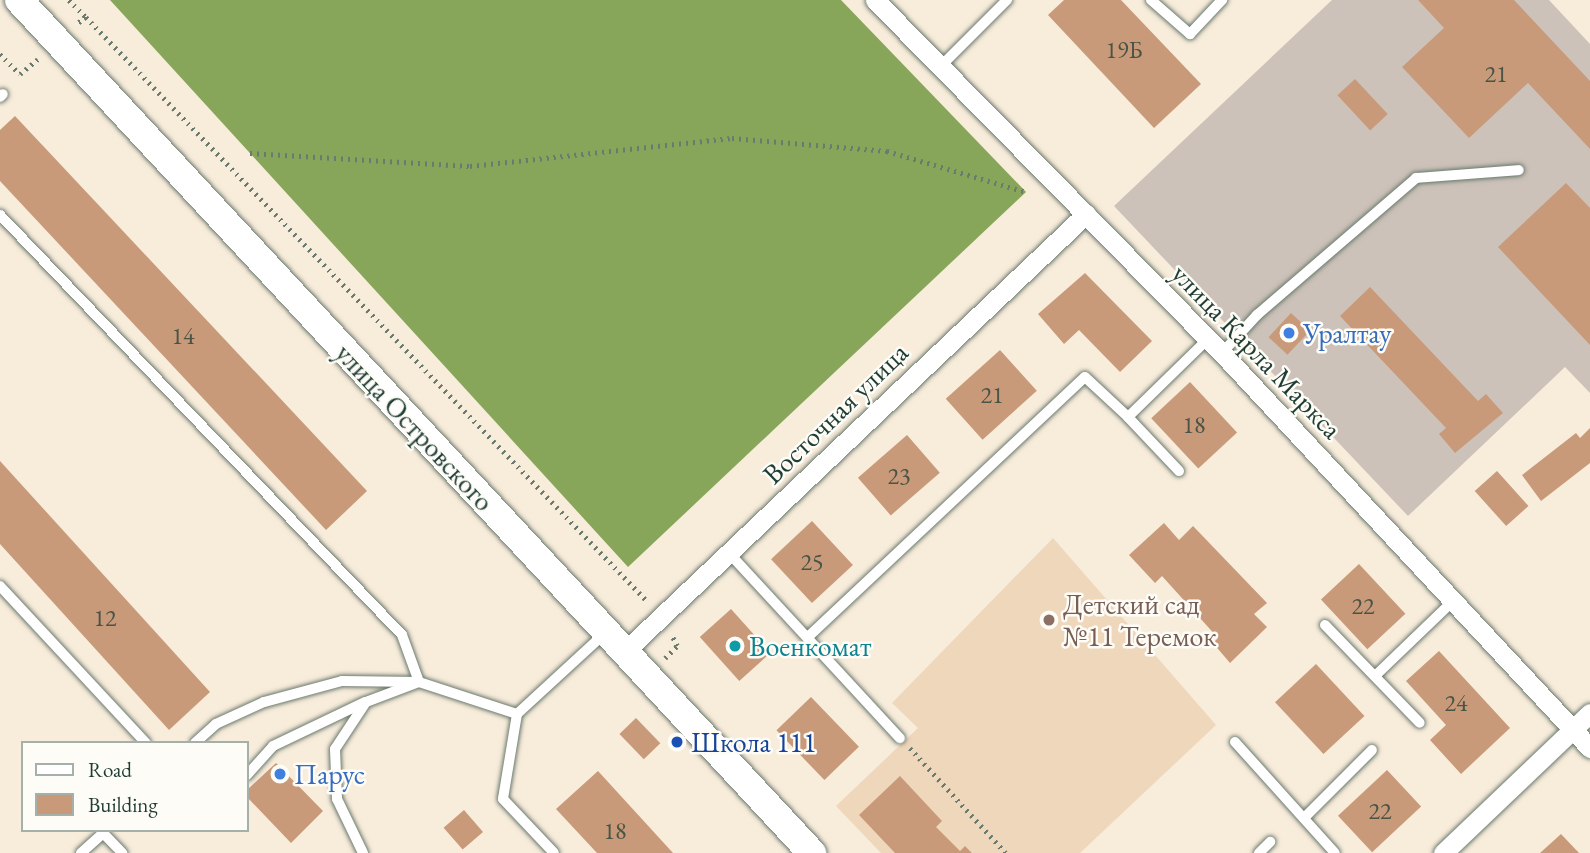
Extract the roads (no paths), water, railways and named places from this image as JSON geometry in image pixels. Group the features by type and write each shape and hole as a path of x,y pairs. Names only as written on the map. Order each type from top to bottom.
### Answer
{"street":[{"name":"улица Островского","path":"19,0 646,678 812,853"},
{"name":"улица Карла Маркса","path":"875,0 1215,346 1590,748"},
{"name":"Восточная улица","path":"614,643 662,616 1086,214"},
{"path":"1443,853 1590,713"}],"lane":[{"path":"940,67 1007,0"},
{"path":"1151,0 1190,34 1222,0"},
{"path":"1128,417 1257,315 1416,178 1519,170"},
{"path":"0,215 402,635 419,682"},
{"path":"809,636 1086,377 1178,471"},
{"path":"729,553 809,636 900,738"},
{"path":"0,586 144,741"},
{"path":"1375,676 1452,602"},
{"path":"1325,625 1420,723"},
{"path":"554,853 503,799 517,715 614,643"},
{"path":"197,741 216,724 264,702 342,681 419,682 517,715"},
{"path":"248,774 273,746 366,702 419,682"},
{"path":"363,853 337,799 335,749 366,702"},
{"path":"1235,742 1335,853"},
{"path":"1304,818 1372,750"},
{"path":"81,853 103,833 122,853"},
{"path":"1259,853 1270,842"}],"place":[{"name":"Уралтау","path":"1289,333"},
{"name":"Детский сад №11 Теремок","path":"1049,620"},
{"name":"Военкомат","path":"735,646"},
{"name":"Школа 111","path":"677,742"},
{"name":"Парус","path":"280,774"}]}
